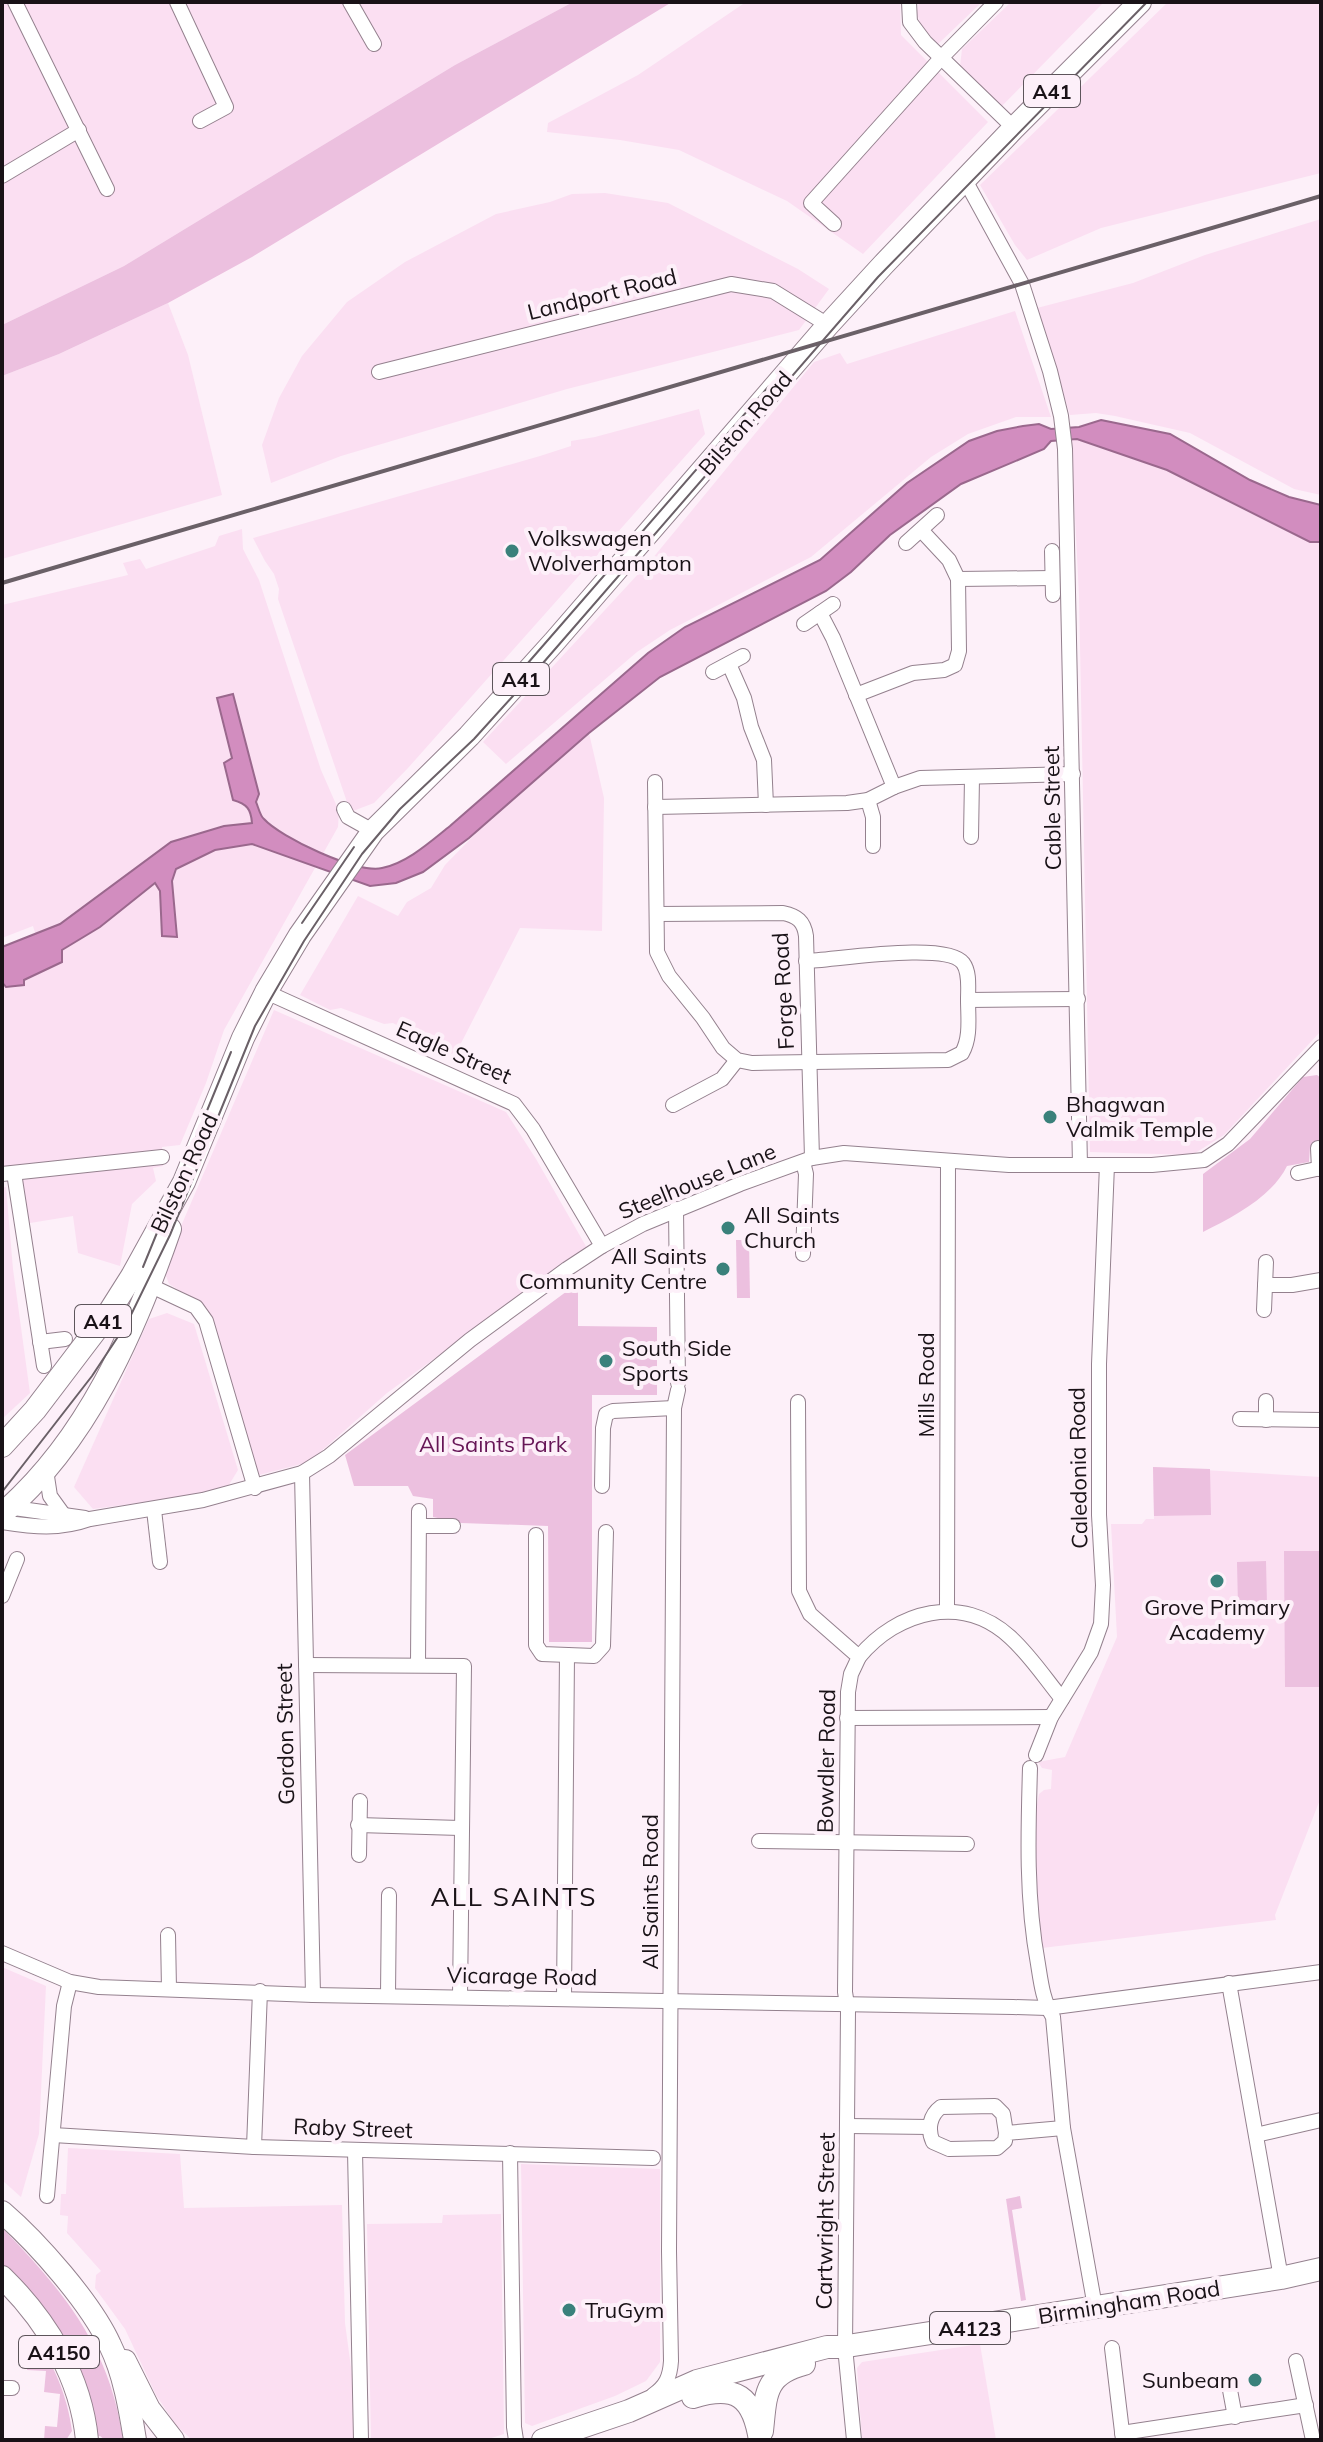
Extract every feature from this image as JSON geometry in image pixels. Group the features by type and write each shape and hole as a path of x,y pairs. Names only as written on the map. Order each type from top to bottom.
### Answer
{"highway":[{"name":"Bilston Road","path":"4,1512 46,1470 82,1424 98,1396 149,1285 184,1182 243,1038 266,992 357,852 373,831 469,736 554,642 828,325 1014,128 1140,2"},
{"name":"Bilston Road","path":"5,1442 108,1314 184,1182"},
{"name":"A4150","path":"2,2212 21,2228 63,2276 111,2345 135,2440"},
{"name":"Birmingham Road","path":"843,2347 1281,2278 1321,2269"},
{"name":"A4150","path":"2,2277 50,2334 68,2368 85,2412 87,2440"},
{"path":"111,2345 122,2356 149,2409 173,2440"},
{"name":"A4123","path":"543,2440 629,2411 697,2381 827,2347 843,2347"},
{"name":"A4123","path":"761,2440 766,2395 775,2377 784,2370 830,2357 843,2347"},
{"name":"A4123","path":"629,2411 715,2390 731,2392 749,2408 757,2421 761,2440"}],"street":[{"path":"15,2 107,189"},
{"path":"177,2 226,107 200,121"},
{"path":"350,2 374,44"},
{"path":"909,2 910,22 925,42 1014,128"},
{"path":"834,224 811,203 942,57 996,2"},
{"path":"2,176 79,130"},
{"name":"Cable Street","path":"965,180 1022,284 1050,371 1065,449 1080,1165"},
{"name":"Landport Road","path":"379,372 731,284 773,291 828,325"},
{"path":"906,543 937,515"},
{"path":"856,695 913,673 944,670 955,665 959,651 958,579 949,560 921,530"},
{"path":"1052,551 1053,595"},
{"path":"958,579 1052,578"},
{"path":"804,624 833,604"},
{"path":"820,613 894,787"},
{"path":"713,672 743,656"},
{"path":"729,664 744,698 764,760 766,805"},
{"path":"655,807 847,803 868,800 920,778 1073,774"},
{"path":"971,837 972,778"},
{"path":"655,782 657,952 665,971 723,1048 737,1060 752,1063 948,1060 962,1053 968,1039 966,968 962,961 949,953 880,954 806,961"},
{"path":"868,800 873,817 873,846"},
{"path":"344,809 348,817 373,831"},
{"name":"Forge Road","path":"657,914 783,913 797,916 805,929 808,1160 803,1254"},
{"name":"Eagle Street","path":"266,992 514,1104 533,1129 602,1246"},
{"path":"968,1000 1078,999"},
{"name":"Steelhouse Lane","path":"4,1512 45,1528 69,1527 90,1519 154,1510 255,1488 302,1473 329,1456 470,1340 602,1246 676,1209 808,1160 844,1153 948,1161 1080,1165 1187,1163 1215,1155 1318,1056"},
{"path":"673,1105 722,1079 737,1060"},
{"path":"1298,1173 1320,1168 1318,1148"},
{"path":"44,1366 8,1174 162,1157"},
{"name":"Mills Road","path":"947,1610 948,1161"},
{"name":"Caledonia Road","path":"1095,2307 1063,2128 1053,2017 1047,2008 1031,1930 1028,1885 1033,1761 1051,1717 1091,1652 1103,1609 1099,1379 1107,1165"},
{"name":"All Saints Road","path":"671,2361 668,2279 674,1408 678,1387 676,1209"},
{"path":"1264,1310 1266,1262"},
{"path":"1265,1285 1292,1285 1321,1280"},
{"path":"149,1285 196,1307 206,1321 255,1488"},
{"path":"40,1342 65,1339"},
{"path":"1266,1401 1266,1420"},
{"path":"798,1402 799,1591 810,1614 859,1657 874,1640 904,1621 924,1613 961,1611 984,1619 1004,1632 1062,1699"},
{"path":"602,1486 606,1414 674,1408"},
{"path":"1240,1419 1321,1420"},
{"path":"46,1470 50,1496 63,1514"},
{"name":"Gordon Street","path":"302,1473 313,1995"},
{"path":"154,1510 160,1562"},
{"name":"Steelhouse Lane","path":"4,1512 63,1514 90,1519"},
{"path":"418,1665 419,1519 453,1526"},
{"path":"536,1535 536,1645 542,1654 594,1656 603,1646 606,1532"},
{"path":"2,1596 17,1559"},
{"path":"564,1999 567,1655"},
{"name":"Bowdler Road","path":"847,2003 847,1718 851,1674 859,1657"},
{"path":"306,1665 464,1666 460,1997"},
{"path":"847,1718 1051,1717"},
{"path":"359,1855 360,1801"},
{"path":"358,1825 460,1828"},
{"path":"759,1841 967,1844"},
{"path":"388,1995 389,1895"},
{"path":"168,1935 169,1989"},
{"name":"Vicarage Road","path":"2,1953 70,1982 99,1987 313,1995 1047,2008 1321,1972"},
{"path":"47,2196 64,2006 70,1982"},
{"path":"1229,1983 1281,2278"},
{"path":"254,2147 260,1991"},
{"name":"Cartwright Street","path":"847,2003 848,2126 843,2347 854,2440"},
{"path":"995,2106 1003,2114 1006,2133 1005,2141 997,2148 949,2149 933,2142 930,2127 934,2113 941,2107 995,2106"},
{"path":"1256,2135 1321,2120"},
{"path":"848,2126 930,2127"},
{"path":"1006,2133 1063,2128"},
{"name":"Raby Street","path":"53,2135 355,2151 653,2158"},
{"path":"355,2151 361,2440"},
{"path":"510,2153 516,2440"},
{"path":"1112,2348 1122,2437 1306,2405"},
{"path":"671,2361 687,2378 697,2381"},
{"path":"629,2411 663,2388 670,2373 671,2361"},
{"path":"1296,2361 1313,2440"},
{"path":"1230,2390 1235,2417"}],"shaded area":[{"path":"2,2 573,2 455,65 124,266 2,325"},
{"path":"746,2 900,2 901,35 988,122 863,254 787,201 679,150 547,132 548,123 638,75"},
{"path":"919,2 982,2 938,44 921,26 917,13"},
{"path":"1011,2 1104,2 1000,108 960,66 962,49"},
{"path":"1168,2 1321,2 1321,173 1101,228 1027,260 980,185"},
{"path":"605,193 668,203 798,269 829,289 799,330 567,389 341,456 271,483 262,445 279,398 302,356 347,302 405,262 496,214 572,194"},
{"path":"1321,219 1321,495 1294,489 1190,433 1096,413 1070,415 1037,308 1133,283 1205,255"},
{"path":"168,303 188,355 222,495 2,559 2,376 59,354"},
{"path":"1015,311 1051,417 1016,417 968,434 931,457 811,557 670,630 637,652 506,764 483,742 652,559 814,362 840,353 847,364"},
{"path":"699,409 705,434 408,768 374,803 353,811 349,808 278,599 279,589 274,574 253,538 540,456 571,446 571,441"},
{"path":"1101,420 1170,434 1250,480 1289,497 1321,505 1321,542 1310,542 1167,470 1077,439 1051,441 1044,449 961,484 890,535 826,591 660,677 589,733 469,838 423,872 396,883 370,886 252,844 215,850 176,869 172,881 177,937 162,936 160,891 155,883 100,927 62,950 62,962 24,980 24,985 6,987 2,982 2,947 60,924 171,842 224,826 252,823 247,808 233,800 224,763 232,758 217,698 233,694 259,794 256,802 264,819 286,835 338,860 382,868 418,851 450,826 648,653 685,627 820,560 907,483 969,441 1023,426 1039,424 1051,429 1079,427"},
{"path":"1071,439 1167,470 1310,542 1321,542 1321,1031 1224,1135 1192,1155 1090,1152 1079,595"},
{"path":"242,529 243,549 259,580 321,770 339,811 338,827 224,1030 180,1145 162,1147 163,1166 153,1168 156,1181 132,1204 120,1266 78,1253 73,1216 24,1224 19,1166 2,1167 2,982 6,987 24,985 24,980 46,969 33,926 2,938 2,605 128,575 123,563 140,559 146,569 215,546 219,536"},
{"path":"589,733 604,798 602,931 520,928 455,1055 393,1023 384,1024 341,1008 330,1010 300,995 358,896 398,916 407,902 431,888 445,865 486,823"},
{"path":"274,1010 506,1112 587,1248 387,1393 309,1462 259,1475 207,1308 169,1284 163,1268"},
{"path":"6,1187 13,1269 30,1393 2,1419 2,1188"},
{"path":"167,1313 194,1324 238,1470 227,1488 93,1509 74,1487 149,1319"},
{"path":"1153,1467 1321,1477 1321,1797 1275,1915 1276,1920 1042,1948 1036,1882 1036,1809 1039,1794 1051,1789 1052,1770 1042,1768 1038,1762 1065,1757 1117,1637 1111,1524 1142,1524 1146,1519 1154,1519"},
{"path":"2,1967 46,1986 39,2134 21,2197 2,2180"},
{"path":"68,2148 180,2154 184,2208 342,2205 345,2323 352,2375 353,2440 192,2440 176,2425 156,2395 125,2329 95,2288 96,2275 101,2271 67,2233 68,2216 60,2215 61,2194 66,2194"},
{"path":"521,2164 660,2169 660,2362 646,2381 615,2396 532,2426 525,2423"},
{"path":"501,2214 504,2434 485,2440 371,2440 367,2224 442,2223 443,2215"},
{"path":"980,2344 996,2440 862,2440 857,2368 862,2362"}],"green space":[{"path":"573,2 672,2 252,257 168,303 59,354 2,376 2,325 124,266 455,65"},
{"path":"1317,1075 1321,1078 1321,1145 1310,1147 1309,1162 1287,1166 1262,1197 1203,1232 1203,1174 1250,1139 1303,1077"},
{"path":"736,1240 749,1240 750,1298 737,1298"},
{"name":"All Saints Park","path":"578,1283 578,1326 657,1327 657,1395 592,1395 592,1642 549,1642 548,1526 461,1523 433,1517 433,1499 413,1496 408,1486 354,1486 345,1455"},
{"path":"1153,1467 1210,1469 1211,1515 1154,1516"},
{"path":"1284,1551 1321,1551 1321,1687 1285,1687"},
{"path":"1266,1561 1267,1605 1238,1606 1237,1562"},
{"path":"1020,2196 1022,2208 1012,2210 1026,2300 1021,2301 1006,2199"},
{"path":"2,2228 65,2299 96,2349 117,2407 123,2440 94,2437 2,2267"},
{"path":"32,2335 47,2356 63,2393 72,2431 66,2440 44,2440 45,2426 57,2427 60,2394 44,2392 46,2371 27,2370"}],"tram line":[{"path":"2,1492 92,1376 127,1323 170,1235 255,1026 304,941 362,854 400,809 474,739 543,663 878,277 1147,2"},
{"path":"514,679 769,386"},
{"path":"302,923 354,847"},
{"path":"143,1267 231,1052"}],"railway":[{"path":"2,583 1321,196"}],"place":[{"name":"Volkswagen Wolverhampton","path":"512,551"},
{"name":"Bhagwan Valmik Temple","path":"1050,1117"},
{"name":"All Saints Church","path":"728,1228"},
{"name":"All Saints Community Centre","path":"723,1269"},
{"name":"South Side Sports","path":"606,1361"},
{"name":"Grove Primary Academy","path":"1217,1581"},
{"name":"TruGym","path":"569,2310"},
{"name":"Sunbeam","path":"1255,2380"}],"district":[{"name":"ALL SAINTS","path":"514,1896"}]}
